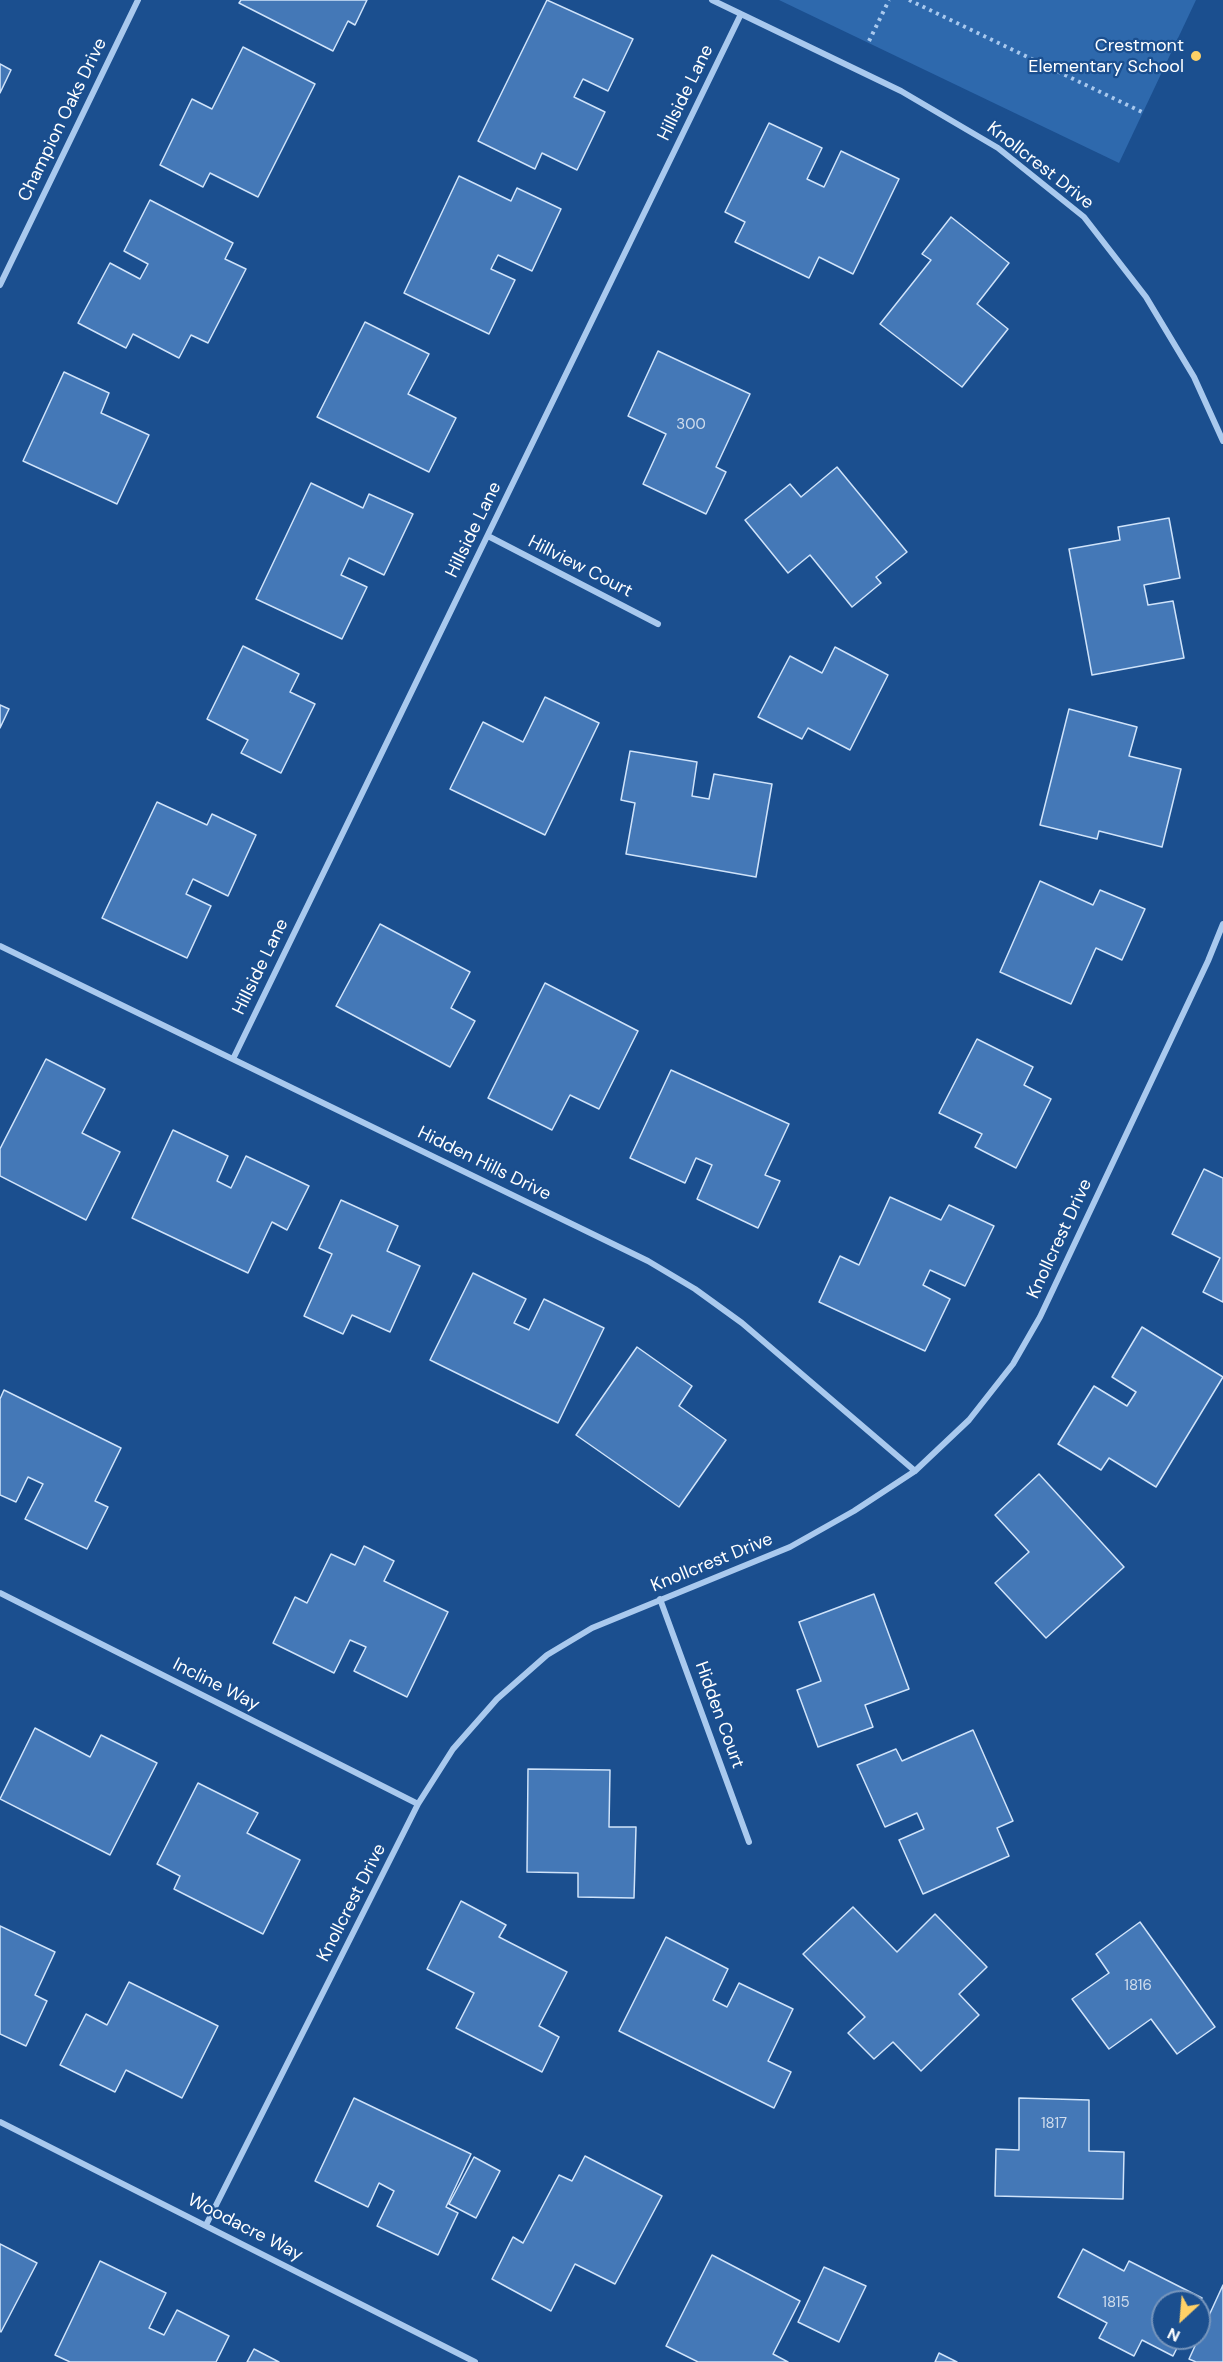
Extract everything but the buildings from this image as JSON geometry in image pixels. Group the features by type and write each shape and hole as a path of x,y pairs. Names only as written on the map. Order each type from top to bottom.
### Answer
{"street":[{"name":"Champion Oaks Drive","path":"0,285 138,0"},
{"name":"Knollcrest Drive","path":"712,0 901,91 998,148 1084,217 1146,297 1194,377 1223,441"},
{"name":"Hillside Lane","path":"233,1059 741,14"},
{"name":"Hillview Court","path":"488,536 658,624"},
{"name":"Knollcrest Drive","path":"206,2226 418,1804 460,1741 497,1699 547,1655 592,1628 790,1547 854,1511 915,1471 969,1420 1013,1364 1065,1263 1208,961 1223,924"},
{"name":"Hidden Hills Drive","path":"0,946 648,1261 695,1289 742,1323 915,1471"},
{"name":"Incline Way","path":"0,1593 418,1804"},
{"name":"Hidden Court","path":"660,1599 749,1842"},
{"name":"Woodacre Way","path":"0,2122 475,2362"}],"path":[{"path":"869,41 889,0"},
{"path":"909,0 1142,112"}],"shaded area":[{"path":"779,0 1196,0 1119,163"}],"place":[{"name":"Crestmont Elementary School","path":"1196,56"}]}
